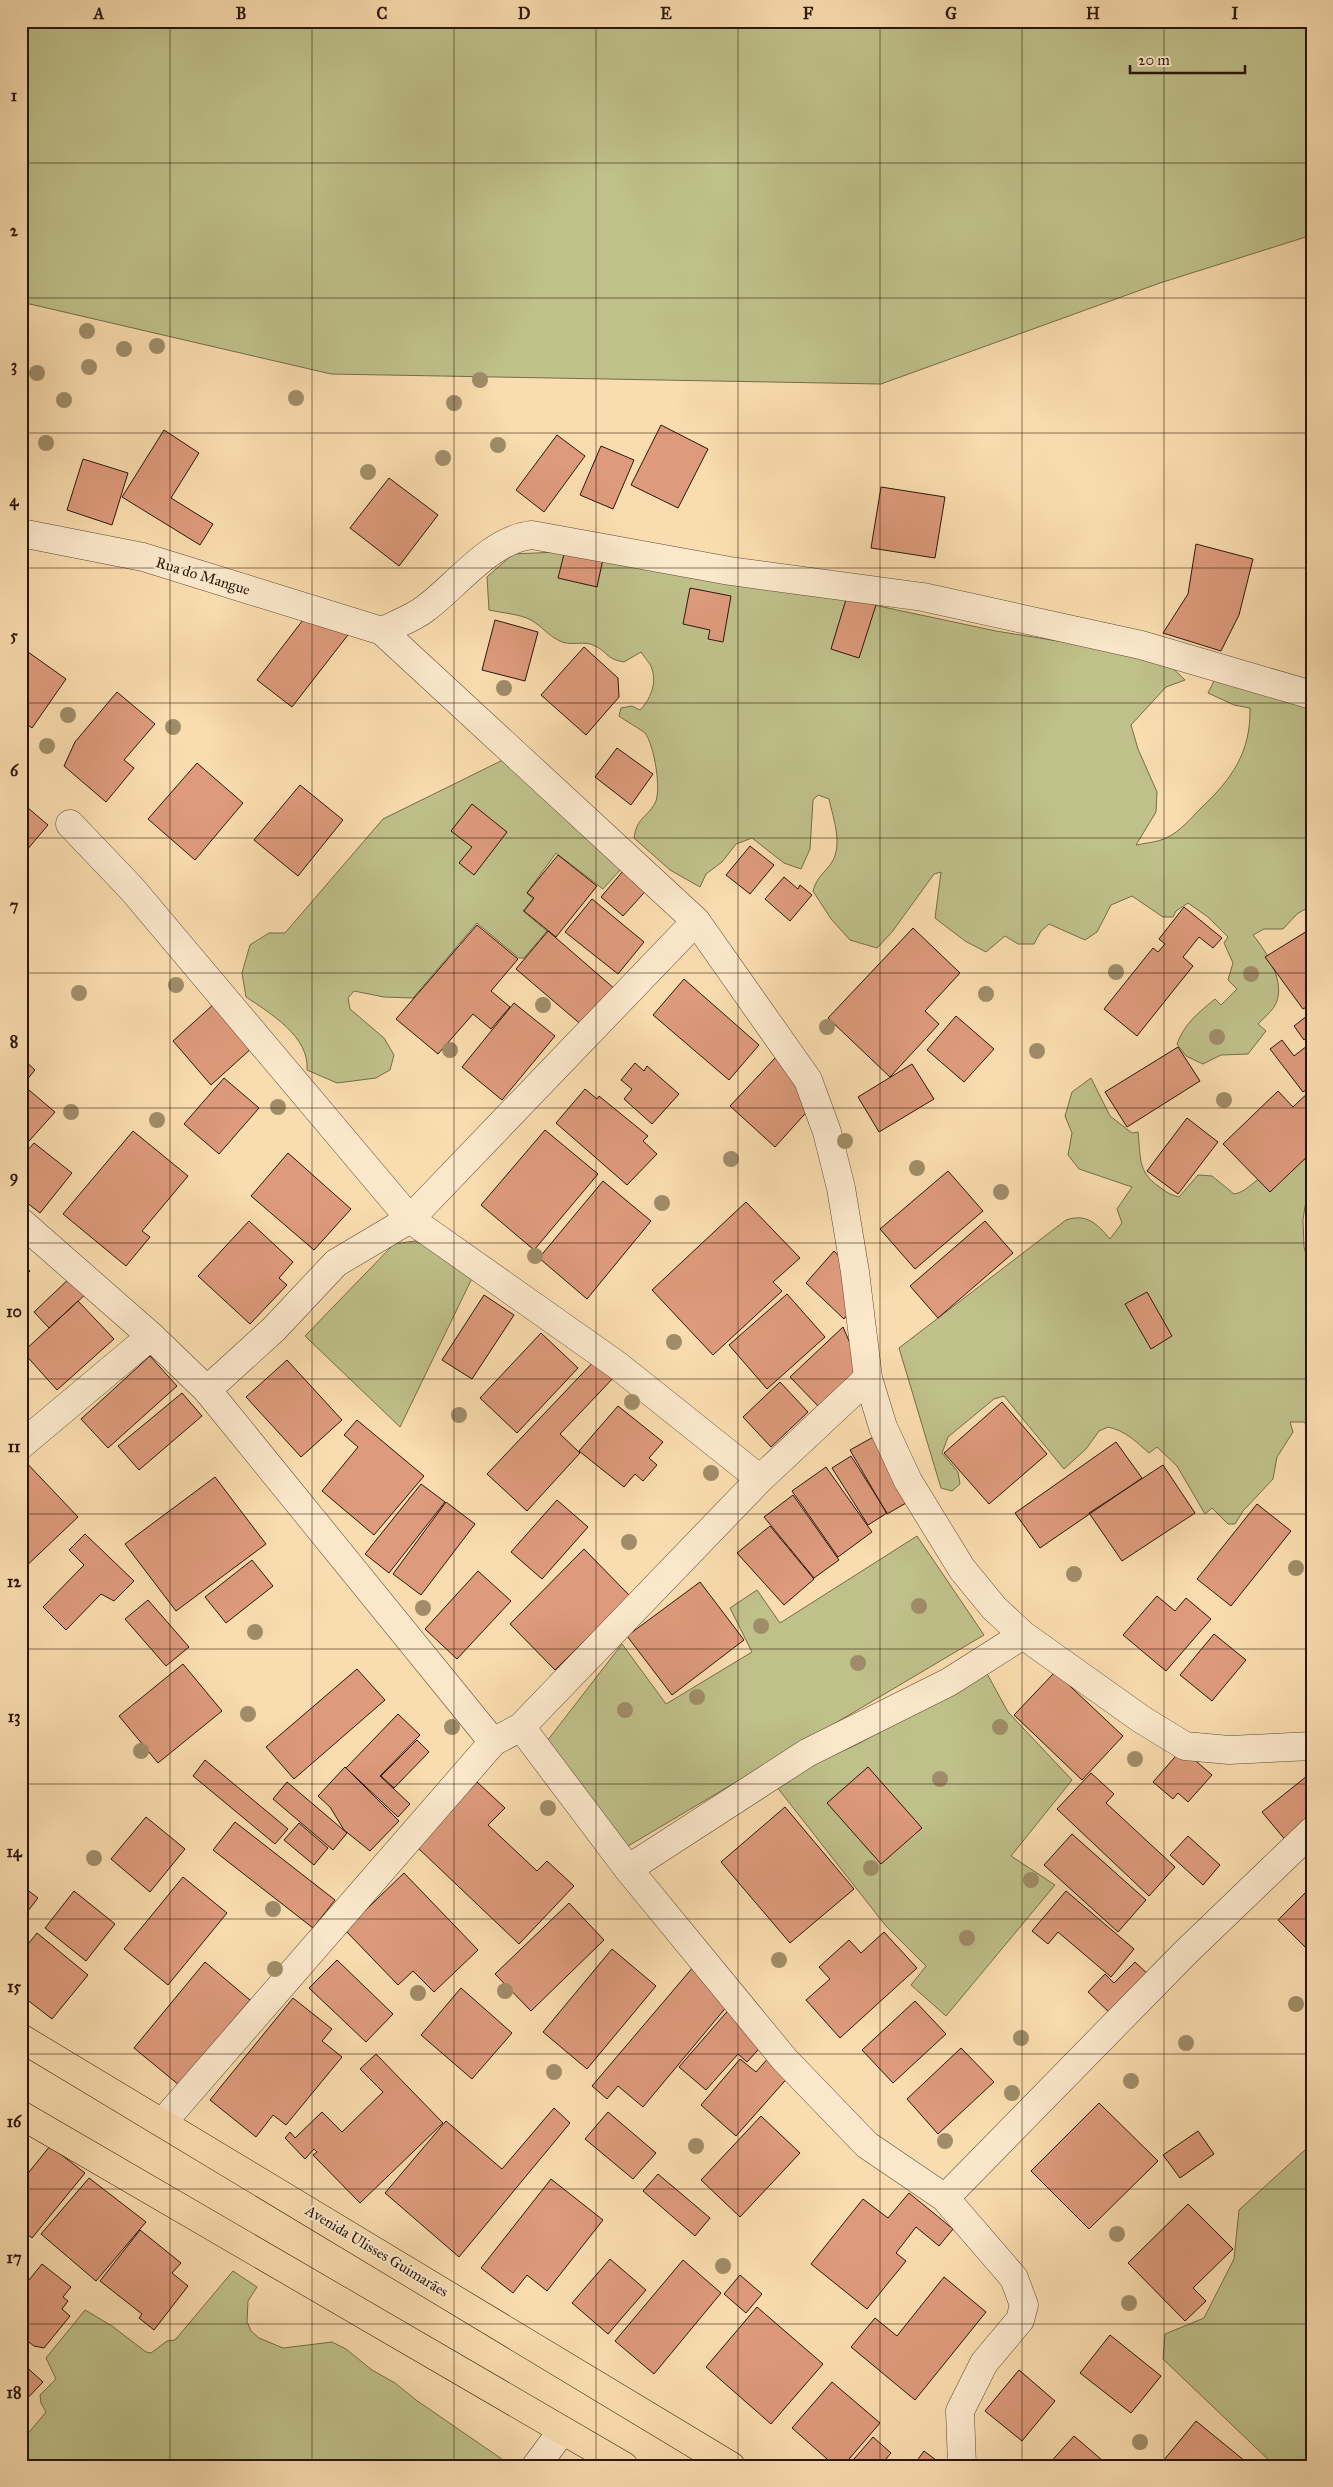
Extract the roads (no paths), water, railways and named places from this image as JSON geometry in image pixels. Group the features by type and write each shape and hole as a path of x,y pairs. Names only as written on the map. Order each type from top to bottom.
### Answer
{"main road":[{"name":"Avenida Ulisses Guimarães","path":"21,2038 164,2122 731,2466"},
{"path":"21,2115 624,2466"}],"street":[{"name":"Rua do Mangue","path":"21,533 142,557 382,631"},
{"path":"1312,695 1141,645 923,597 730,571 532,535 516,538 502,546 457,579 426,609 382,631 696,921 808,1080 828,1132 841,1188 855,1272 868,1378 883,1427 908,1481 962,1569 994,1608 1023,1635 1141,1719 1185,1746 1229,1750 1312,1746"},
{"path":"70,824 132,889 410,1219 616,1365 760,1479"},
{"path":"206,1390 274,1329 336,1263 410,1219 696,921"},
{"path":"21,1222 151,1336 206,1390 493,1742"},
{"path":"21,1445 151,1336"},
{"path":"164,2122 493,1742 521,1726 760,1479 868,1378"},
{"path":"628,1868 807,1753 949,1682 1023,1635"},
{"path":"521,1726 628,1868 785,2060 867,2146 945,2198 1014,2278 1024,2305 1020,2320 984,2363 960,2411 962,2466"},
{"path":"945,2198 1185,1953 1312,1831"},
{"path":"536,2466 562,2431"}]}
